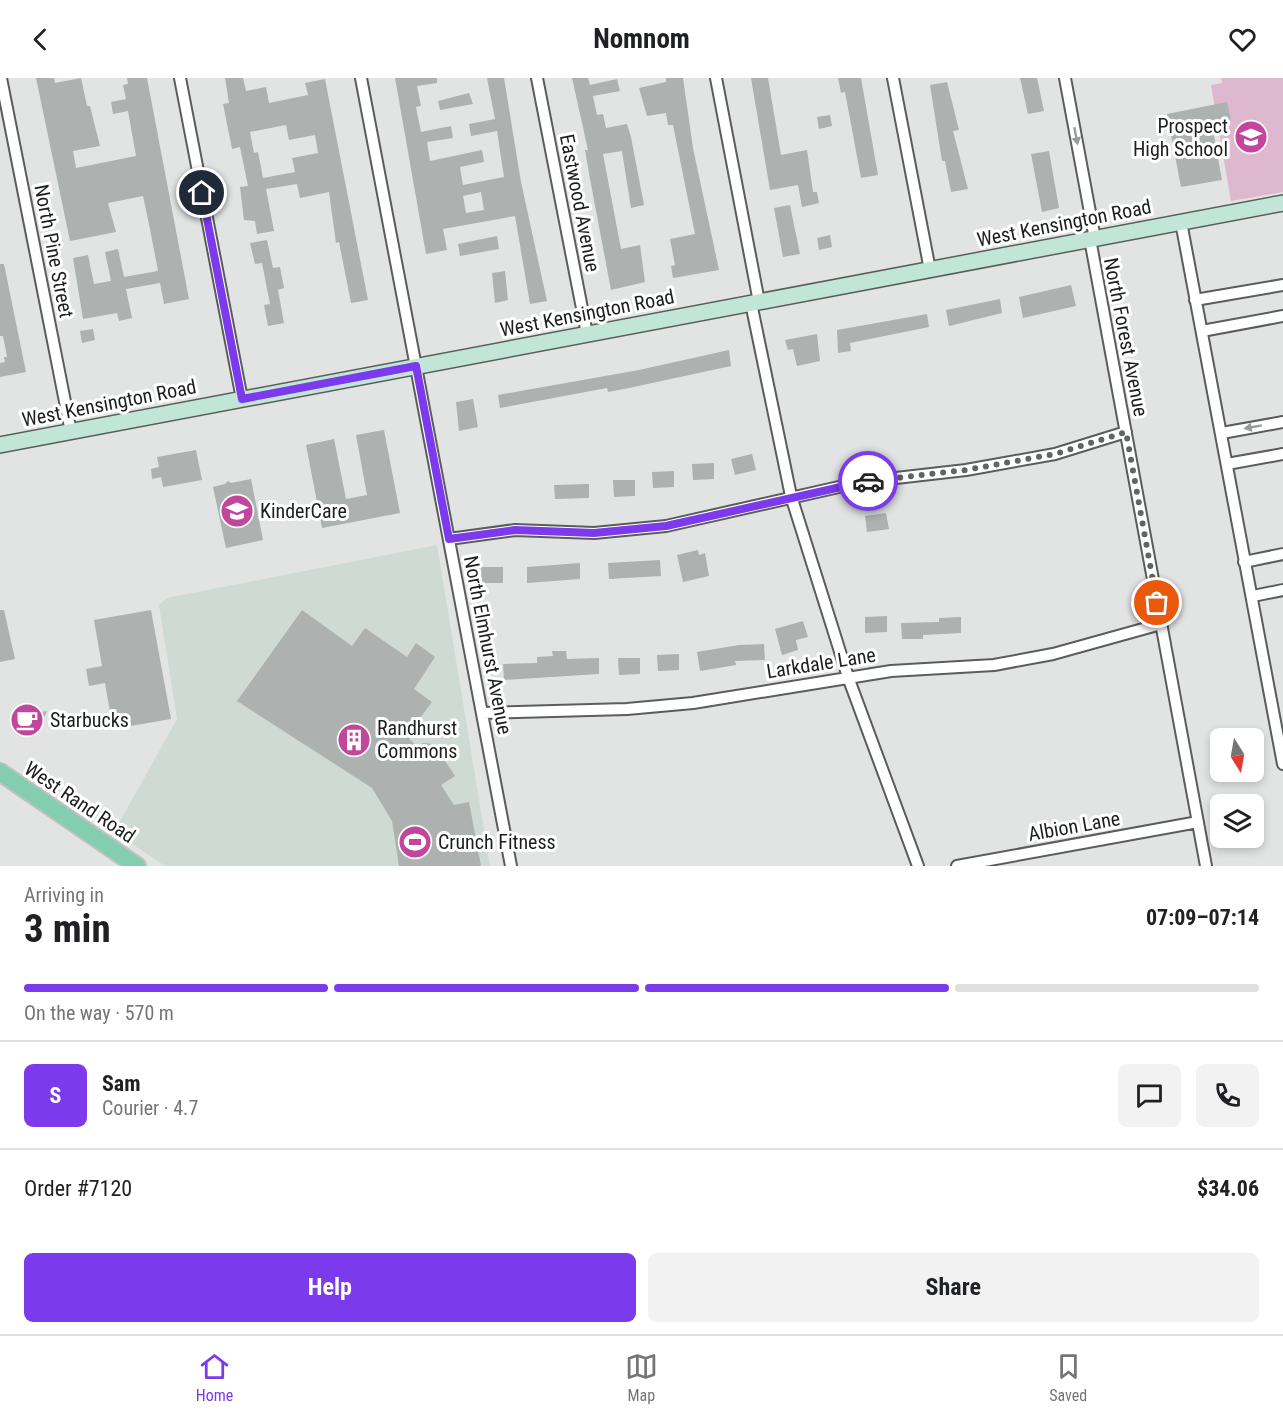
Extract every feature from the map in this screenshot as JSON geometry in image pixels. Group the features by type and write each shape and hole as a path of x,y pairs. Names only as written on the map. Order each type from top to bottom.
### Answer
{"main road":[{"name":"West Kensington Road","path":"0,445 1283,203"},
{"name":"West Rand Road","path":"0,772 137,866"}],"street":[{"name":"North Pine Street","path":"1,78 71,432"},
{"path":"180,78 242,399"},
{"name":"North Elmhurst Avenue","path":"361,78 511,866"},
{"name":"Eastwood Avenue","path":"537,78 587,334"},
{"path":"716,78 791,496 848,677 918,866"},
{"path":"893,78 930,270"},
{"name":"North Forest Avenue","path":"1065,78 1126,432 1206,866"},
{"path":"1181,222 1283,764"},
{"path":"1195,300 1283,285"},
{"path":"1202,331 1283,316"},
{"path":"1222,433 1283,422"},
{"path":"449,539 515,530 594,533 666,526 861,482 966,470 1055,454 1126,432"},
{"path":"1227,464 1283,454"},
{"path":"1244,562 1283,554"},
{"path":"1253,596 1283,590"},
{"name":"Larkdale Lane","path":"482,713 627,709 693,703 891,671 994,665 1053,654 1161,624"},
{"name":"Albion Lane","path":"957,866 1198,822"}],"shaded area":[{"name":"Prospect High School","path":"1221,78 1283,78 1283,192 1231,201 1211,85 1222,83"},
{"name":"Randhurst Commons","path":"437,545 490,866 165,866 114,832 177,719 159,605 167,598"}],"building":[{"path":"36,78 54,78 55,83 81,78 100,146 73,151 76,168 136,156 128,111 113,114 111,102 126,99 123,85 128,84 127,78 147,78 189,299 164,304 160,283 126,289 132,318 119,321 117,313 83,319 73,258 88,255 94,284 111,281 105,252 118,249 124,277 158,271 150,229 143,196 108,203 116,232 70,241"},
{"path":"225,78 243,78 246,91 266,87 269,103 308,95 305,83 325,79 368,300 351,303 339,242 336,243 329,192 300,198 297,184 266,189 274,231 257,234 255,221 244,220 240,187 248,186 240,147 232,149 223,104 229,103","holes":["286,125 289,140 315,135 318,153 292,158 295,172 263,178 258,152 254,153 250,132"]},
{"path":"395,78 437,78 437,83 417,86 421,106 416,107 421,132 451,126 453,138 427,142 430,161 482,150 484,162 460,167 463,185 504,177 497,131 471,136 469,124 495,119 487,78 504,78 521,182 547,301 530,304 515,216 443,229 447,250 426,254","holes":["481,192 484,210 466,213 463,196"]},
{"path":"572,78 588,78 590,85 617,79 620,91 593,96 597,115 603,114 606,128 627,124 631,137 644,205 631,208 622,151 603,154 621,249 640,245 645,282 611,290 585,150 588,150"},
{"path":"666,78 683,78 693,148 719,270 673,278 671,266 675,265 670,239 695,234 673,125 668,125 666,113 647,116 639,88 666,82"},
{"path":"751,78 768,78 781,155 807,150 813,192 817,192 819,203 802,207 798,185 770,190"},
{"path":"838,78 861,78 878,175 861,178 845,92 841,93"},
{"path":"1020,78 1037,78 1044,111 1028,114"},
{"path":"947,82 959,130 953,131 968,189 951,192 945,161 942,161 930,85"},
{"path":"469,93 473,104 440,110 438,101"},
{"path":"1227,102 1231,121 1212,125 1222,180 1181,187 1167,114"},
{"path":"830,115 832,126 819,129 817,117"},
{"path":"1049,151 1059,208 1042,212 1031,154"},
{"path":"790,205 800,254 783,257 774,208"},
{"path":"830,235 832,247 819,250 817,238"},
{"path":"497,236 499,249 460,256 458,244"},
{"path":"267,240 273,268 280,267 284,288 278,290 284,323 268,326 264,305 270,304 262,263 255,264 250,243"},
{"path":"0,264 4,264 26,372 0,377 0,363 5,362 4,357 7,357 3,336 0,336"},
{"path":"505,271 508,300 495,303 492,273"},
{"path":"1071,285 1076,306 1023,318 1019,297"},
{"path":"1000,299 1002,313 949,326 946,310"},
{"path":"927,314 929,327 850,343 851,351 838,353 837,330"},
{"path":"93,329 95,340 82,343 80,331"},
{"path":"817,334 820,361 797,366 793,349 788,350 785,340"},
{"path":"729,350 731,366 608,392 607,388 500,408 498,395 639,370"},
{"path":"473,399 478,427 459,431 456,402"},
{"path":"384,430 400,513 322,528 306,445 334,439 346,499 367,495 356,435"},
{"path":"196,450 202,480 163,487 161,477 152,479 151,469 159,467 157,457"},
{"path":"752,454 756,470 735,475 731,459"},
{"path":"714,463 714,479 693,480 692,464"},
{"path":"674,471 674,487 653,488 652,472"},
{"path":"251,479 263,540 226,548 213,487 228,481 231,483"},
{"path":"613,480 635,480 635,496 614,497"},
{"path":"589,484 589,498 555,499 554,485"},
{"path":"886,513 889,529 867,532 865,516"},
{"path":"698,550 699,555 705,553 709,576 683,582 677,555"},
{"path":"660,560 661,576 609,579 608,563"},
{"path":"580,563 580,579 527,583 527,567"},
{"path":"481,567 503,567 503,583 482,583"},
{"path":"0,610 4,610 15,659 0,662"},
{"path":"151,610 171,719 113,729 105,683 89,686 86,669 102,666 94,620"},
{"name":"Randhurst Commons","path":"302,610 352,646 365,628 407,657 416,643 435,657 414,689 432,702 407,736 417,747 423,743 434,744 455,776 441,785 454,805 469,802 481,866 399,866 392,821 372,788 237,701"},
{"path":"887,616 887,632 865,633 865,617"},
{"path":"961,617 961,633 923,635 923,639 902,639 901,623 939,622 939,618"},
{"path":"803,621 808,637 796,640 798,650 782,655 775,629"},
{"path":"764,644 765,660 735,661 736,665 700,671 697,652 739,645"},
{"path":"552,651 566,651 567,659 599,658 599,674 504,680 503,664 537,663 537,657 553,656"},
{"path":"679,654 679,670 658,671 657,655"},
{"path":"618,658 640,658 640,674 619,675"},
{"name":"Starbucks","path":"47,711 36,735 10,725 14,716"}],"way so far":[{"path":"868,481 966,470 1055,454 1126,432 1157,603"}],"place":[{"name":"Prospect High School","path":"1251,137"},
{"name":"KinderCare","path":"237,511"},
{"name":"Starbucks","path":"27,720"},
{"name":"Randhurst Commons","path":"354,740"},
{"name":"Crunch Fitness","path":"415,842"}],"route":[{"path":"202,193 242,399 416,366 449,539 515,530 594,533 666,526 791,496 868,481"}]}
